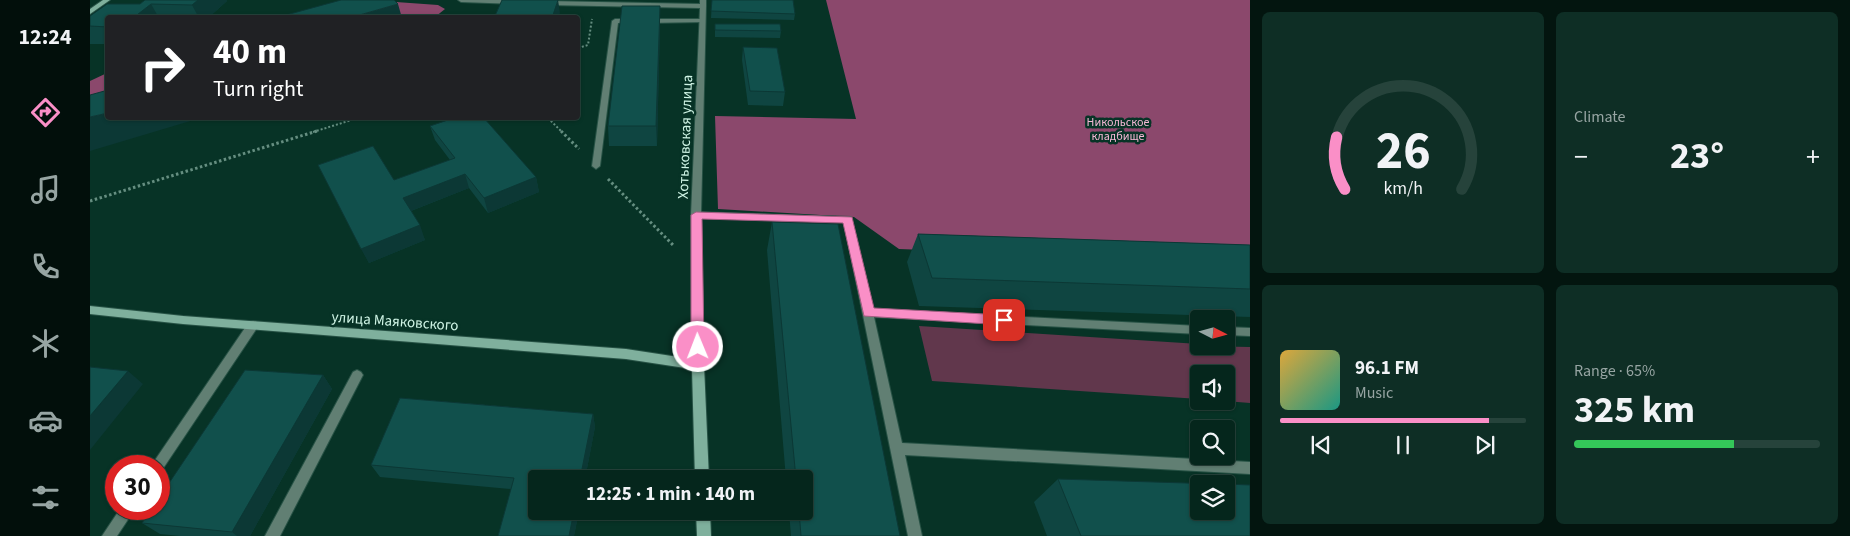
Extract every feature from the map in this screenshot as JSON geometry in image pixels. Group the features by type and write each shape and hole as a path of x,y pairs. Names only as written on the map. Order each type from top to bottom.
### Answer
{"main road":[{"path":"90,12 107,0"},
{"name":"улица Маяковского","path":"90,310 253,325 626,354 698,365"},
{"path":"698,365 702,470"},
{"path":"703,520 704,536"}],"street":[{"path":"461,0 518,2"},
{"path":"537,2 594,4 703,3"},
{"name":"Хотьковская улица","path":"698,365 696,215 703,3"},
{"path":"596,166 616,21 703,21"},
{"path":"696,215 848,219 914,536"},
{"path":"869,313 1190,330"},
{"path":"164,455 253,325"},
{"path":"1235,331 1250,332"},
{"path":"272,536 356,375"},
{"path":"897,449 1250,468"},
{"path":"109,536 120,520"}],"path":[{"path":"580,47 588,45 594,4"},
{"path":"90,201 352,120"},
{"path":"550,120 674,246"}],"shaded area":[{"path":"919,326 1190,343 1190,355 1235,355 1235,347 1250,347 1250,403 1235,402 1235,365 1190,365 1190,398 932,381"}],"green space":[{"path":"368,0 438,5 445,9 438,15 304,15"},
{"name":"Никольское кладбище","path":"826,0 1250,0 1250,262 899,249 854,217 718,209 715,116 856,119"},
{"path":"105,74 105,119 90,125 90,81"}],"building":[{"path":"145,0 198,0 192,5 151,4 137,15 105,15 105,27 90,26 90,16 107,4 140,4"},
{"path":"341,0 394,0 398,4 360,15 286,15"},
{"path":"502,0 558,0 553,15 495,15"},
{"path":"712,0 793,0 795,14 711,11"},
{"path":"622,6 660,6 656,126 608,126"},
{"path":"715,24 780,24 781,31 715,30"},
{"path":"743,47 777,48 785,92 750,91"},
{"path":"105,91 105,114 90,117 90,95"},
{"path":"448,120 486,120 536,177 484,198 465,174 403,198 420,225 361,249 318,165 373,146 394,180 455,158 430,126"},
{"path":"772,222 838,224 900,536 801,536 800,520 813,520 813,470 795,470"},
{"path":"918,234 1250,245 1250,289 932,278"},
{"path":"90,367 128,371 90,416"},
{"path":"245,370 323,375 232,532 142,523 144,520 170,520 170,482"},
{"path":"400,398 593,414 582,470 528,470 528,520 572,520 569,536 498,536 514,478 371,465"},
{"path":"1058,479 1190,483 1190,520 1235,520 1235,484 1250,485 1250,536 1081,536"}],"route":[{"path":"698,347 696,215 848,219 869,313 1004,320"}]}
